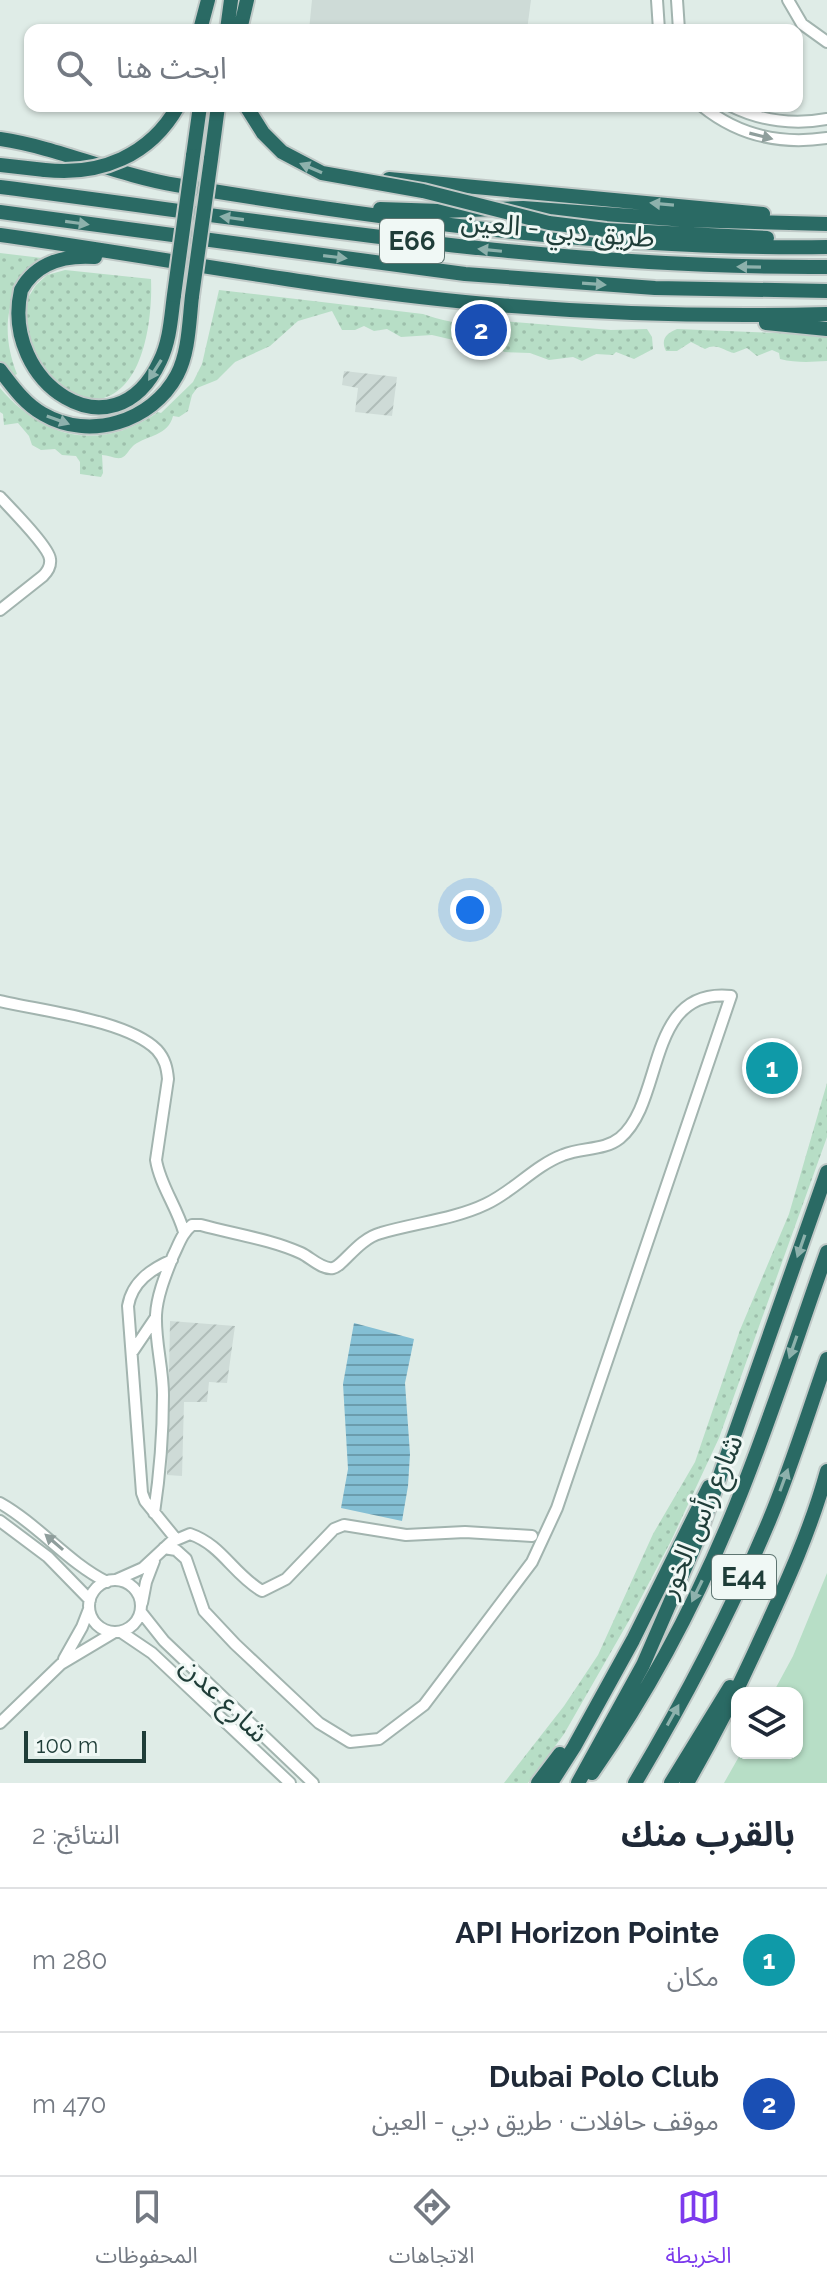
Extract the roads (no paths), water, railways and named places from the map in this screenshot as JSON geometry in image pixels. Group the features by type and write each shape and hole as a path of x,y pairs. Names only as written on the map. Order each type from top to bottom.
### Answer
{"highway":[{"path":"202,24 209,0"},
{"path":"209,0 210,24"},
{"path":"228,24 231,0"},
{"path":"241,24 244,0"},
{"path":"0,165 45,170 90,170 123,160 157,135 174,112"},
{"path":"129,253 58,260 39,270 24,284 12,317 13,344 22,369 38,388 65,404 87,408 110,405 130,396 147,381 160,362 167,340 199,112"},
{"path":"0,370 23,399 58,421 85,427 128,419 141,413 163,395 179,372 186,343 217,112"},
{"path":"250,112 263,133 289,157 322,173 423,191 549,223 606,230 827,240"},
{"path":"0,139 48,149 149,180 401,220 571,238 678,245 827,247"},
{"path":"347,178 368,177 778,215 794,221"},
{"name":"طريق دبي - العين","path":"0,187 358,235 557,257 693,266 827,267"},
{"path":"316,206 418,211 523,208 686,220 827,224"},
{"name":"طريق دبي - العين","path":"0,212 465,274 655,288 827,291"},
{"path":"0,235 214,268 497,305 642,315 731,317 827,314"},
{"path":"731,317 827,329"},
{"path":"581,1783 655,1642 706,1518 827,1172"},
{"name":"شارع رأس الخور","path":"581,1783 648,1686 713,1558 758,1449 827,1252"},
{"name":"E44","path":"635,1783 704,1660 752,1560 827,1359"},
{"path":"551,1783 633,1640 743,1414"},
{"path":"687,1783 735,1697 799,1553 827,1471"},
{"path":"671,1783 762,1636"},
{"path":"538,1783 594,1709"}],"street":[{"path":"657,0 659,24"},
{"path":"677,0 679,24"},
{"path":"788,0 802,24"},
{"path":"803,25 827,42"},
{"path":"711,112 738,129 764,138 791,141 827,138"},
{"path":"745,112 781,121 827,119"},
{"path":"0,497 46,550 50,563 43,576 0,610"},
{"path":"154,1513 162,1464 163,1429 162,1361 156,1317 160,1294 184,1232 192,1225 201,1225 289,1249 332,1268 342,1264 357,1245 373,1235 483,1206 556,1158 584,1149 605,1147 621,1138 636,1118 664,1039 674,1021 704,999 731,996 557,1508 527,1569 424,1705 379,1739 350,1742 319,1723 224,1633 204,1611 186,1559 176,1550 164,1548"},
{"path":"0,1001 115,1027 158,1051 167,1067 168,1079 157,1170 175,1205 184,1232"},
{"path":"172,1260 144,1276 132,1292 128,1306 140,1485 145,1501 176,1539"},
{"path":"133,1351 156,1317"},
{"path":"0,1503 40,1530 90,1572 134,1588 141,1608"},
{"path":"0,1521 48,1557 90,1604 91,1614 99,1627 117,1632"},
{"path":"0,1723 61,1664 137,1621 146,1582 155,1560 176,1539 190,1534 208,1540 236,1572 262,1591 286,1579 325,1537 344,1525 406,1535 465,1532 532,1536"},
{"path":"61,1664 82,1627 93,1592 155,1560"},
{"name":"شارع عدن","path":"141,1608 164,1641 313,1783"},
{"name":"شارع عدن","path":"117,1632 152,1653 290,1783"}],"water":[{"path":"354,1323 414,1339 405,1383 410,1454 402,1521 341,1508 348,1469 343,1384"}],"place":[{"name":"Dubai Polo Club","path":"481,330"},
{"name":"API Horizon Pointe","path":"772,1068"}]}
